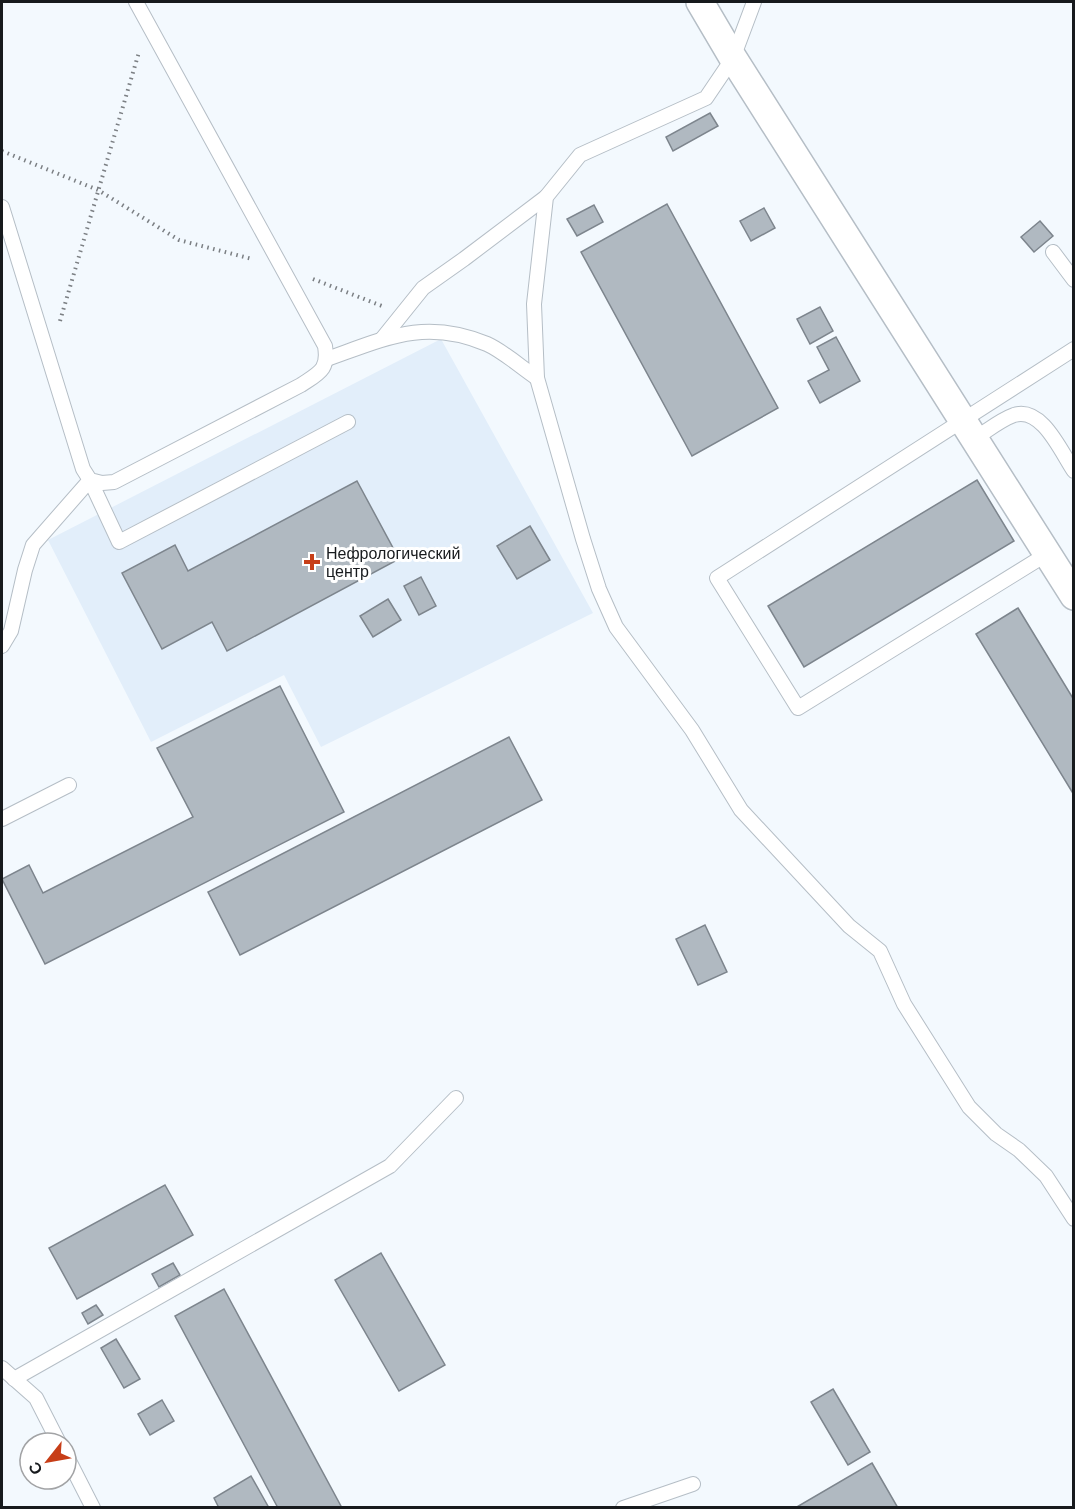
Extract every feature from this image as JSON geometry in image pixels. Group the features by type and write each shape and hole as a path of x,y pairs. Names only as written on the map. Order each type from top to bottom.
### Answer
{"street":[{"path":"700,2 733,58 1074,596"}],"lane":[{"path":"90,480 102,483 114,482 124,477 301,385 322,371 327,359 325,346 136,2"},
{"path":"382,339 423,288 464,260 546,197 580,155 706,99 733,58 754,2"},
{"path":"546,197 534,304 537,378 599,590 616,627 692,730 741,810 849,926 880,951 904,1004 969,1107 996,1134 1019,1150 1046,1176 1074,1219"},
{"path":"2,207 83,469 119,542 348,422"},
{"path":"1053,252 1074,280"},
{"path":"327,359 382,339 417,331 445,332 489,345 537,378"},
{"path":"1047,554 798,708 717,578 969,430 1074,349"},
{"path":"969,430 1023,413 1034,416 1041,422 1074,471"},
{"path":"2,646 11,631 33,545 90,480"},
{"path":"2,819 69,785"},
{"path":"14,1379 390,1166 456,1098"},
{"path":"2,1368 36,1398 54,1431"},
{"path":"78,1478 93,1507"},
{"path":"623,1508 693,1484"}],"path":[{"path":"49,360 148,22"},
{"path":"2,152 99,190 179,240 282,267 402,314"}],"shaded area":[{"name":"Нефрологический центр","path":"441,339 593,613 321,747 284,675 151,742 48,540"}],"building":[{"path":"710,113 718,126 673,151 666,137"},
{"path":"667,204 778,408 692,456 581,252"},
{"path":"594,205 603,222 577,236 567,219"},
{"path":"764,208 775,228 751,241 740,221"},
{"path":"1040,221 1053,236 1034,252 1021,237"},
{"path":"820,307 833,331 810,344 797,319"},
{"path":"836,337 860,381 820,403 808,381 829,370 817,347"},
{"path":"977,480 1014,541 804,667 768,606"},
{"path":"357,481 399,559 227,651 212,622 162,649 122,573 175,545 188,571"},
{"path":"530,526 550,560 517,579 497,546"},
{"path":"421,577 436,606 419,615 404,586"},
{"path":"388,599 401,620 373,637 360,616"},
{"path":"1018,608 1074,700 1074,795 976,634"},
{"path":"280,686 344,812 45,964 2,879 29,865 43,893 193,817 157,748"},
{"path":"509,737 542,800 240,955 208,892"},
{"path":"705,925 727,972 698,985 676,939"},
{"path":"165,1185 193,1235 77,1299 49,1248"},
{"path":"381,1253 445,1365 399,1391 335,1280"},
{"path":"173,1263 180,1275 159,1287 152,1274"},
{"path":"224,1289 342,1508 278,1508 175,1316"},
{"path":"96,1305 103,1315 88,1324 82,1313"},
{"path":"116,1339 140,1379 124,1388 101,1348"},
{"path":"833,1389 870,1452 848,1465 811,1402"},
{"path":"162,1400 174,1421 150,1435 138,1414"},
{"path":"872,1463 898,1508 795,1508"},
{"path":"251,1476 269,1508 219,1508 214,1498"}],"place":[{"name":"Нефрологический центр","path":"312,562"}]}
